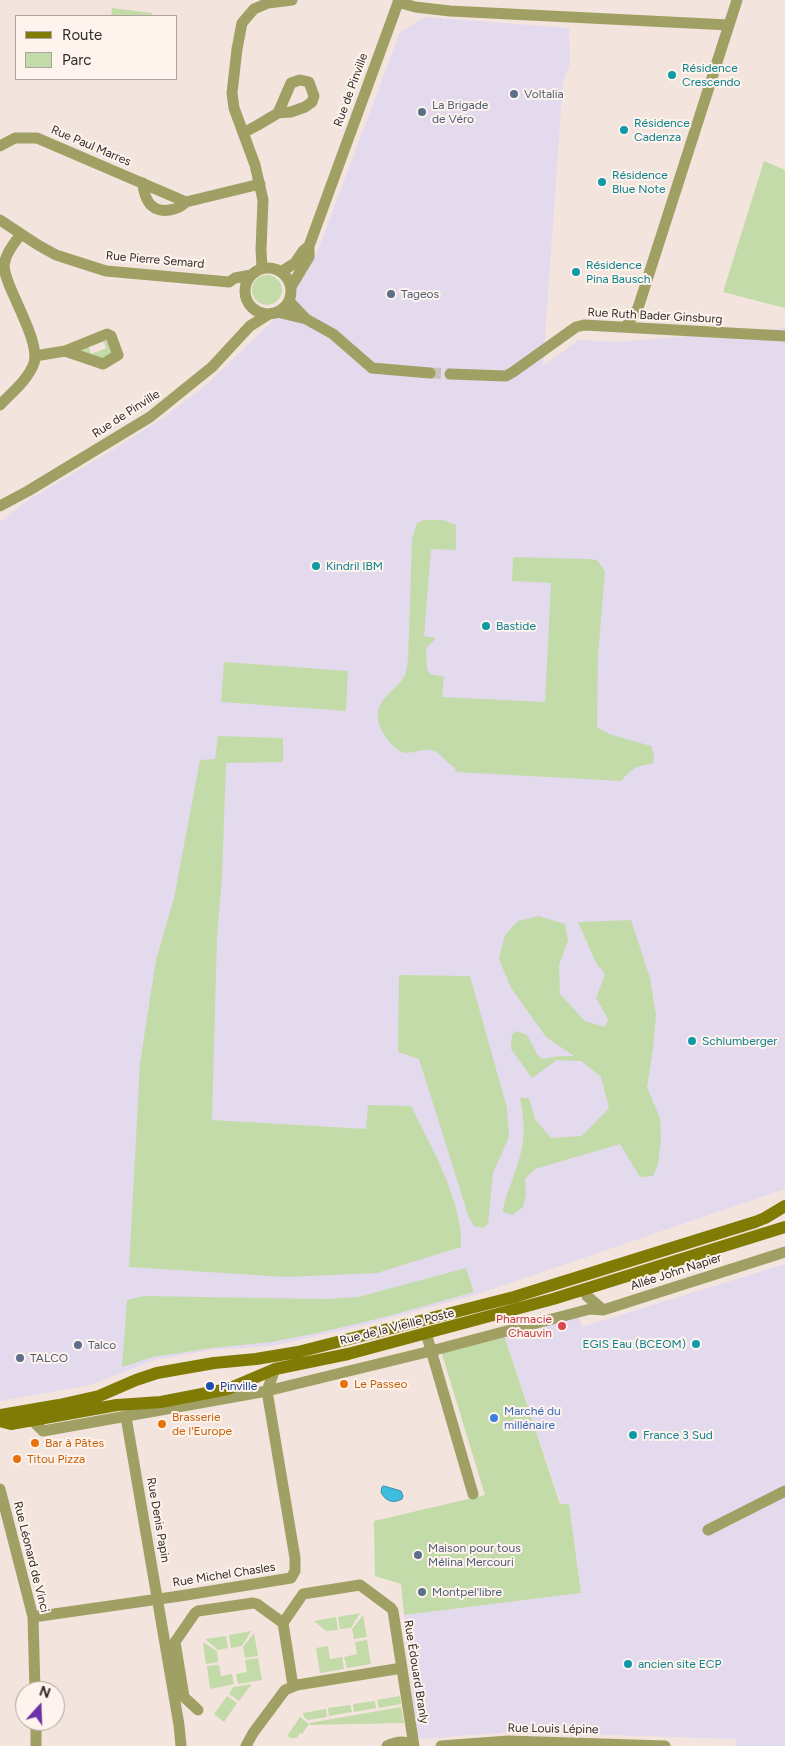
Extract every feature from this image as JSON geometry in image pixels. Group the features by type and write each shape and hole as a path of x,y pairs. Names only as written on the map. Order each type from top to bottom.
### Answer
{"main road":[{"name":"Rue de la Vieille Poste","path":"0,1415 99,1396 136,1380 157,1374 214,1363 298,1352 514,1297 756,1222 785,1206"},
{"name":"Rue de la Vieille Poste","path":"0,1421 11,1424 116,1406 161,1402 218,1392 275,1369 348,1354 584,1290 785,1227"}],"street":[{"path":"262,268 263,200 255,165 234,108 232,93 236,49 242,23 254,9 268,3 292,0"},
{"path":"626,327 638,308 737,0"},
{"path":"398,1 415,7 450,11 730,25"},
{"name":"Rue de Pinville","path":"291,287 309,257 309,246 398,1"},
{"path":"243,133 278,113"},
{"name":"Rue Paul Marres","path":"0,146 15,138 37,138 186,202"},
{"path":"142,183 145,196 152,206 161,210 173,210 186,202 260,184"},
{"name":"Rue Pierre Semard","path":"0,220 56,255 106,272 229,282 235,278 251,275"},
{"path":"0,405 26,377 34,363 35,356 34,343 2,272 4,261 21,234"},
{"name":"Rue de Pinville","path":"281,272 295,263 309,246"},
{"path":"273,313 287,304 291,287 286,276 281,272 270,268 262,268 251,275 245,287 245,294 249,304 258,312 306,319"},
{"path":"229,282 245,294"},
{"path":"289,301 306,319 333,334 372,368 430,373"},
{"path":"250,326 253,308"},
{"name":"Rue de Pinville","path":"0,506 150,417 212,367 250,326 273,313"},
{"name":"Rue Ruth Bader Ginsburg","path":"450,374 506,376 576,327 584,325 785,336"},
{"path":"35,356 65,351"},
{"name":"Rue de Pinville","path":"0,515 28,491"},
{"name":"Allée John Napier","path":"603,1310 785,1252"},
{"path":"584,1290 586,1296 603,1310"},
{"path":"33,1421 43,1432 267,1391 510,1331 590,1309 603,1310"},
{"path":"504,1311 510,1331"},
{"name":"Rue de la Vieille Poste","path":"426,1333 473,1494"},
{"path":"267,1391 275,1369"},
{"path":"253,1378 267,1391"},
{"name":"Rue Michel Chasles","path":"33,1617 291,1578 294,1575 295,1558 267,1391"},
{"path":"116,1406 123,1418"},
{"name":"Rue Denis Papin","path":"123,1418 157,1599 181,1746"},
{"name":"Rue Léonard de Vinci","path":"0,1490 33,1617 35,1681"},
{"path":"708,1530 785,1491"},
{"name":"Rue Édouard Branly","path":"283,1622 303,1594 360,1585 364,1586 393,1611 413,1746"},
{"path":"198,1710 184,1697 175,1642 198,1611 253,1603 258,1604 283,1622 293,1686"},
{"path":"246,1746 253,1733 285,1690 293,1686 402,1668"},
{"path":"36,1731 36,1746"},
{"name":"Rue Louis Lépine","path":"441,1746 508,1741 664,1746"},
{"path":"387,1746 399,1742 413,1746"}],"shaded area":[{"path":"426,17 569,28 570,64 563,82 543,366 579,340 617,342 785,328 785,1189 475,1295 365,1325 272,1346 211,1350 155,1360 90,1385 0,1401 0,522 25,502 163,418 206,385 279,315 318,250 400,32"},
{"path":"785,1264 785,1746 735,1746 736,1739 516,1732 417,1739 404,1615 581,1593 569,1504 561,1504 504,1335 578,1316 582,1327"}],"green space":[{"path":"112,8 152,13 152,15 111,15"},
{"path":"764,161 785,170 785,308 723,292"},
{"path":"267,275 277,280 282,290 277,300 267,305 257,300 252,290 257,280"},
{"path":"103,340 108,342 112,353 101,359 81,351 81,349 88,345 91,354 106,348"},
{"path":"424,520 443,520 456,525 456,550 431,549 424,636 436,638 426,648 427,669 430,674 444,677 442,697 545,702 551,583 512,581 513,557 597,560 605,571 598,656 597,727 609,734 651,746 654,754 653,764 635,768 621,781 456,772 455,768 434,751 425,750 407,753 398,750 391,744 380,728 378,712 380,705 402,680 406,671 412,539 417,523"},
{"path":"224,662 348,671 346,711 221,702"},
{"path":"218,736 283,738 283,762 226,763 222,878 217,937 212,1120 366,1129 368,1105 411,1106 436,1156 452,1194 457,1212 461,1247 377,1273 286,1277 129,1267 140,1063 156,960 174,898 200,760 215,759"},
{"path":"539,916 565,924 568,941 559,965 560,994 585,1021 605,1027 608,1019 596,998 605,974 596,963 578,922 631,920 650,978 656,1015 647,1087 660,1118 661,1140 658,1164 653,1176 640,1177 620,1144 535,1169 525,1179 526,1195 523,1207 513,1215 503,1212 522,1146 524,1128 520,1098 529,1098 535,1119 551,1138 582,1136 609,1108 601,1077 581,1061 557,1060 532,1078 511,1049 512,1034 517,1031 527,1035 537,1054 542,1059 574,1056 546,1037 511,988 499,959 505,935 518,921"},
{"path":"399,975 470,976 507,1108 509,1137 493,1173 488,1224 484,1228 474,1226 469,1218 419,1059 398,1052"},
{"path":"466,1268 474,1292 389,1316 322,1332 272,1342 212,1348 153,1357 122,1367 127,1300 144,1296 326,1299 358,1297"},
{"path":"504,1335 560,1504 569,1504 581,1593 404,1615 401,1584 375,1576 374,1521 485,1495 441,1351"},
{"path":"360,1613 351,1628 340,1629 338,1617"},
{"path":"363,1615 367,1637 354,1639 352,1629"},
{"path":"336,1617 338,1630 326,1631 314,1621"},
{"path":"251,1631 242,1646 231,1648 229,1635"},
{"path":"254,1633 258,1656 245,1658 243,1647"},
{"path":"226,1636 228,1648 218,1650 205,1639"},
{"path":"367,1640 371,1664 347,1668 344,1657 357,1654 355,1642"},
{"path":"203,1642 217,1651 218,1662 206,1664"},
{"path":"328,1646 330,1659 342,1657 344,1669 320,1673 316,1648"},
{"path":"258,1658 262,1680 238,1684 236,1674 247,1672 245,1660"},
{"path":"219,1665 221,1676 232,1674 234,1684 210,1689 207,1666"},
{"path":"252,1684 239,1701 229,1694 233,1687"},
{"path":"227,1696 237,1703 224,1722 214,1714"},
{"path":"400,1696 401,1704 379,1708 377,1700"},
{"path":"375,1701 376,1708 354,1712 353,1704"},
{"path":"350,1705 352,1712 329,1716 328,1708"},
{"path":"401,1707 404,1723 310,1725 310,1723 315,1722"},
{"path":"326,1709 327,1717 308,1720 304,1717 303,1713"},
{"path":"300,1717 309,1724 297,1738 287,1736"}],"water":[{"path":"384,1486 401,1491 402,1499 392,1501 387,1499 381,1492"}],"tunnel":[{"path":"430,373 450,374"}],"place":[{"name":"Résidence Crescendo","path":"672,75"},
{"name":"Voltalia","path":"514,94"},
{"name":"La Brigade de Véro","path":"422,112"},
{"name":"Résidence Cadenza","path":"624,130"},
{"name":"Résidence Blue Note","path":"602,182"},
{"name":"Résidence Pina Bausch","path":"576,272"},
{"name":"Tageos","path":"391,294"},
{"name":"Kindril IBM","path":"316,566"},
{"name":"Bastide","path":"486,626"},
{"name":"Schlumberger","path":"692,1041"},
{"name":"Pharmacie Chauvin","path":"562,1326"},
{"name":"EGIS Eau (BCEOM)","path":"696,1344"},
{"name":"Talco","path":"78,1345"},
{"name":"TALCO","path":"20,1358"},
{"name":"Le Passeo","path":"344,1384"},
{"name":"Pinville","path":"210,1386"},
{"name":"Marché du millénaire","path":"494,1418"},
{"name":"Brasserie de l'Europe","path":"162,1424"},
{"name":"France 3 Sud","path":"633,1435"},
{"name":"Bar à Pâtes","path":"35,1443"},
{"name":"Titou Pizza","path":"17,1459"},
{"name":"Maison pour tous Mélina Mercouri","path":"418,1555"},
{"name":"Montpel'libre","path":"422,1592"},
{"name":"ancien site ECP","path":"628,1664"}]}
